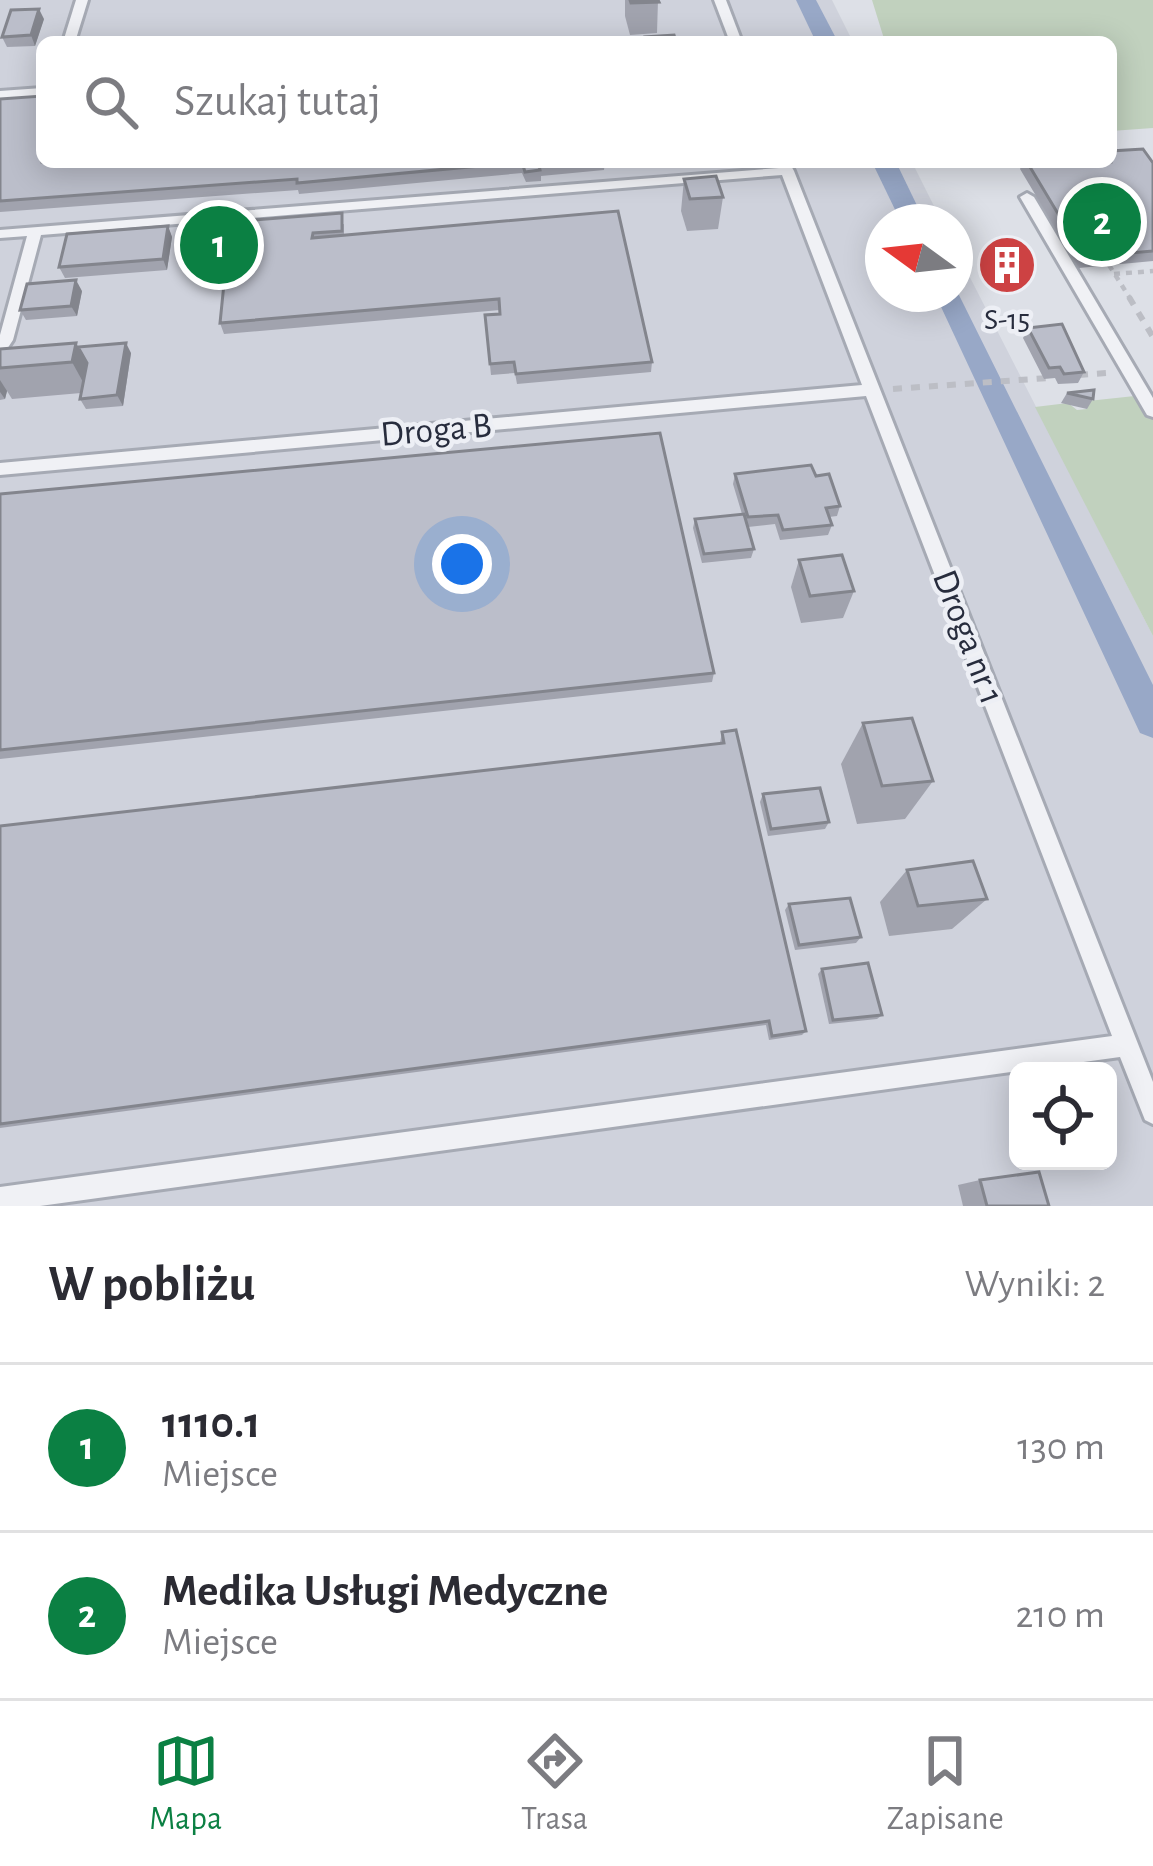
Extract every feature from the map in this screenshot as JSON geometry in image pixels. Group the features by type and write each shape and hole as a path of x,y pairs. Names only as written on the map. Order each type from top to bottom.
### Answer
{"lane":[{"path":"71,36 82,0"},
{"path":"719,0 734,36"},
{"path":"0,95 36,92"},
{"path":"0,234 773,168"},
{"name":"Droga nr 1","path":"785,168 1153,1112"},
{"path":"1027,197 1153,411"},
{"path":"0,348 35,232"},
{"name":"Droga B","path":"0,470 872,390"},
{"path":"0,1198 1127,1045"}],"path":[{"path":"1109,265 1153,338"},
{"path":"1114,274 1153,271"},
{"path":"1075,376 1129,371"},
{"path":"872,390 1057,377"}],"shaded area":[{"path":"0,0 832,0 850,36 36,36 36,168 915,168 933,204 865,204 865,312 973,312 973,283 1153,636 1153,1206 0,1206"}],"green space":[{"path":"872,0 1153,0 1153,128 1117,131 1117,36 883,36"},
{"path":"1144,395 1153,411 1153,636 1035,407 1068,403 1077,410 1087,409 1088,401"}],"building":[{"path":"39,9 31,35 2,37 11,10"},
{"path":"36,96 36,168 458,168 0,201 0,99"},
{"path":"1143,149 1153,163 1153,251 1084,257 1031,168 1117,168 1117,151"},
{"path":"716,176 723,197 690,199 684,179"},
{"path":"618,211 652,362 516,374 514,362 490,364 485,315 500,314 499,299 220,323 228,244 200,246 203,224 342,213 342,231 313,233 312,238"},
{"path":"168,226 163,259 59,267 67,234"},
{"path":"994,245 1018,247 1024,255 1005,264"},
{"path":"76,280 71,306 20,310 27,284"},
{"path":"1062,324 1084,372 1064,374 1060,367 1049,368 1028,328"},
{"path":"76,343 72,362 0,368 0,349"},
{"path":"126,343 117,395 80,399 87,363 78,347"},
{"path":"1094,390 1093,399 1067,393"},
{"path":"660,433 714,673 0,750 0,494"},
{"path":"811,465 816,476 829,474 840,506 826,508 832,525 783,530 778,515 748,517 735,474"},
{"path":"744,514 754,549 704,554 695,519"},
{"path":"842,555 854,591 810,596 799,560"},
{"path":"912,718 933,781 882,786 863,723"},
{"path":"736,730 806,1031 772,1036 769,1021 0,1124 0,826 724,743 722,732"},
{"path":"820,788 829,822 771,829 763,794"},
{"path":"973,861 987,899 918,906 907,870"},
{"path":"850,898 861,937 799,945 789,904"},
{"path":"868,963 882,1015 833,1020 822,969"},
{"path":"1039,1172 1049,1206 987,1206 980,1180"}],"waterway":[{"path":"806,0 824,36"},
{"path":"887,168 904,204"},
{"path":"957,312 1153,722"}],"place":[{"name":"Medika Usługi Medyczne","path":"1102,222"},
{"name":"1110.1","path":"219,245"},
{"name":"S-15","path":"1007,265"}]}
